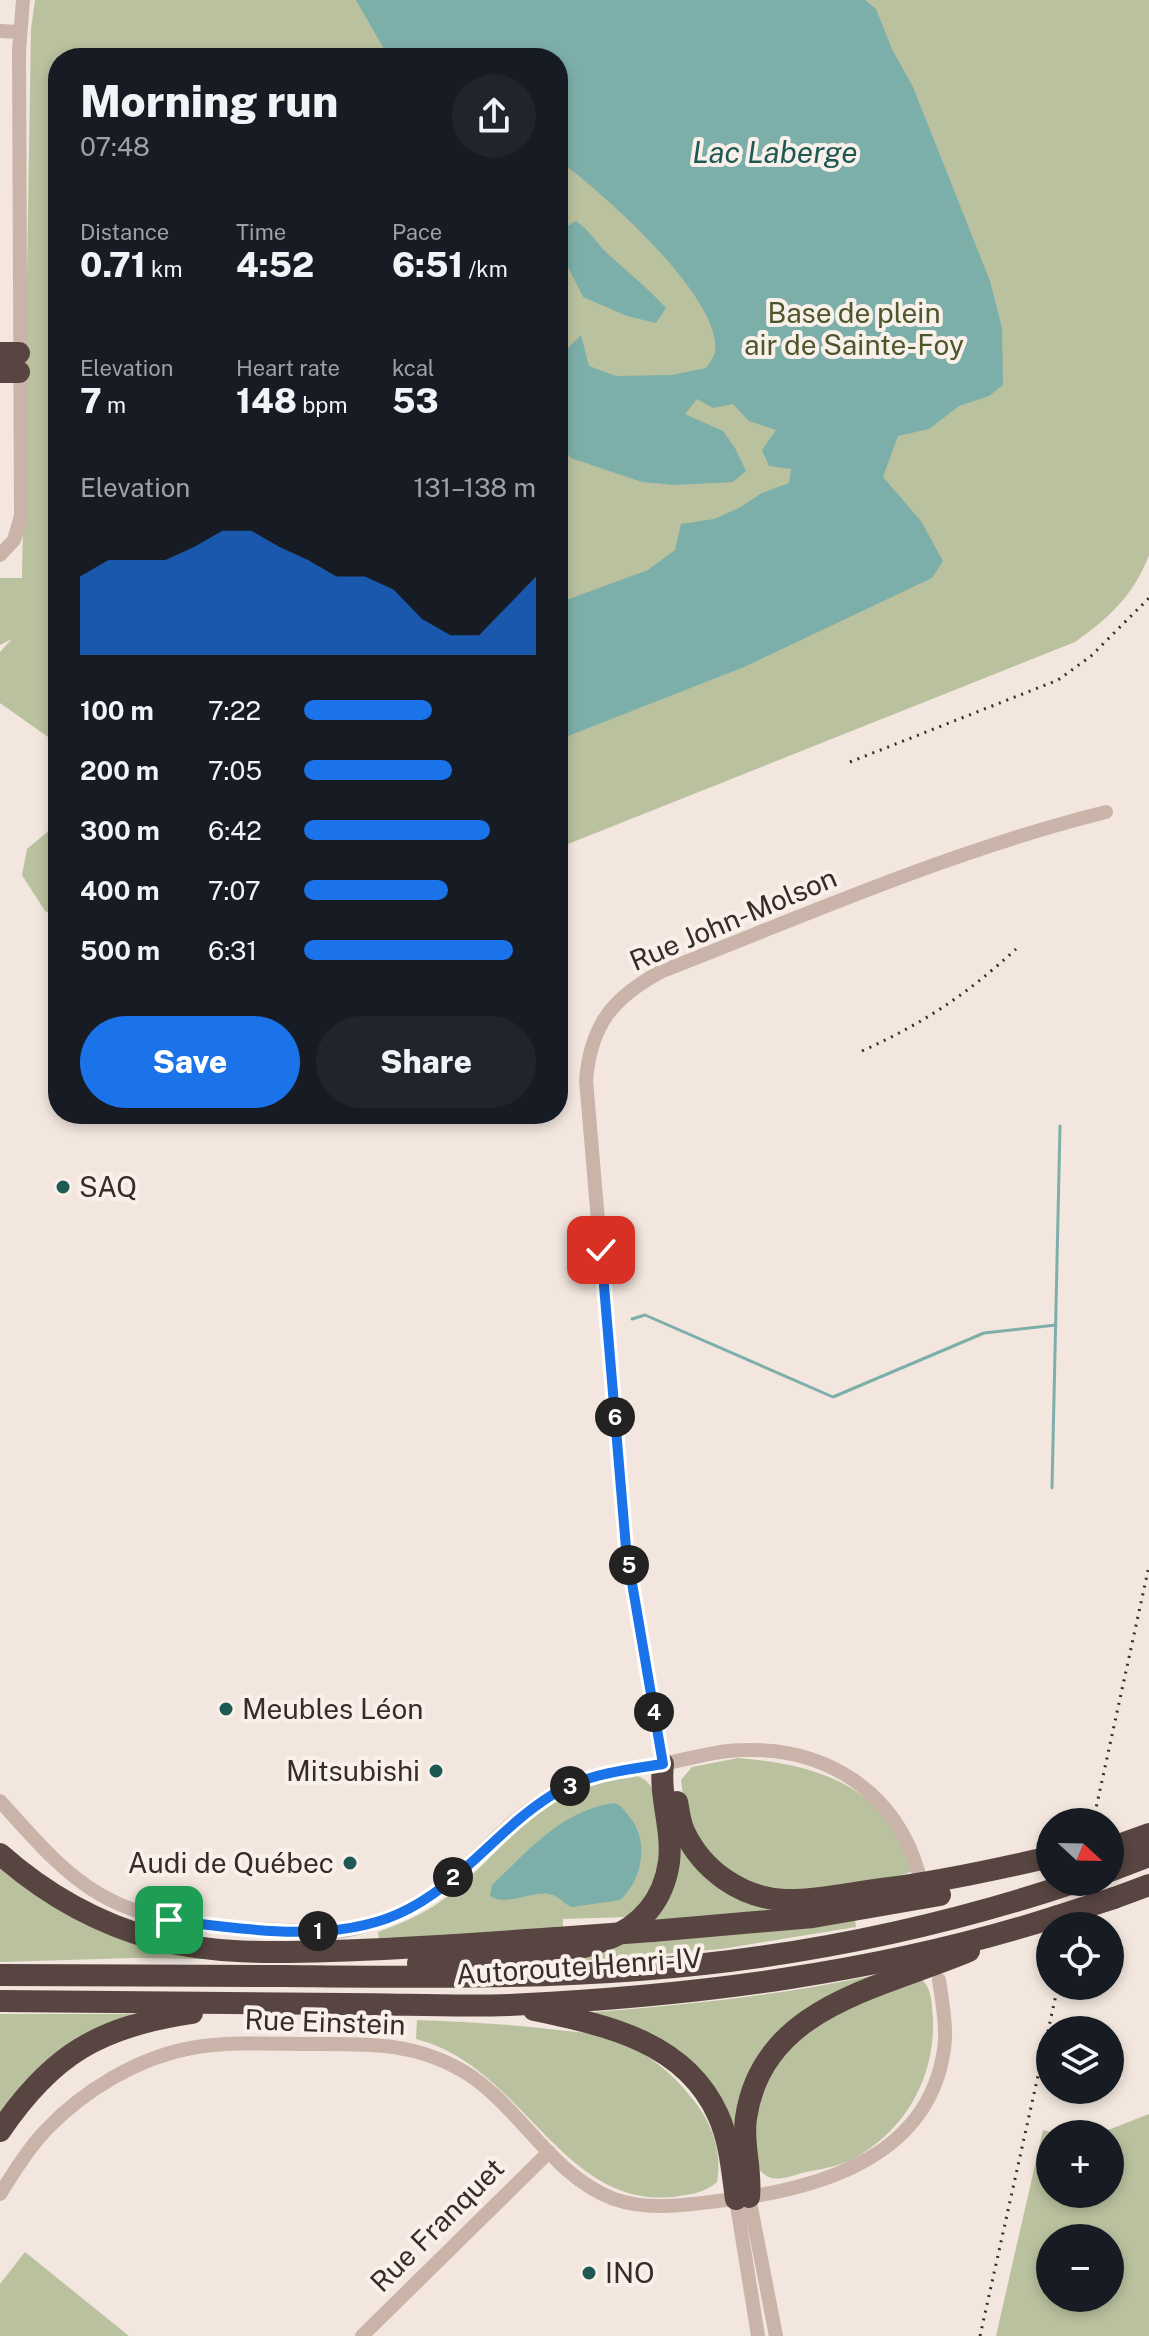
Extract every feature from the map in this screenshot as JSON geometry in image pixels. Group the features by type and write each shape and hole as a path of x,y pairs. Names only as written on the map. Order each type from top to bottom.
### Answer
{"highway":[{"path":"663,1764 673,1781 682,1829 694,1849 727,1882 749,1892 781,1899 820,1897 923,1884 1036,1860"},
{"path":"24,1976 213,1965 430,1963 559,1954 598,1944 636,1923 651,1909 664,1883 669,1859 660,1783 663,1764"},
{"path":"1124,1838 1149,1833"},
{"path":"1124,1854 1149,1833"},
{"path":"0,1854 35,1882 92,1915 137,1934 186,1946 234,1951 402,1949 786,1920 940,1896 1036,1871"},
{"path":"1124,1860 1149,1856"},
{"name":"Autoroute Henri-IV","path":"0,2001 507,2005 681,1991 871,1963 1021,1928 1149,1885"},
{"name":"Autoroute Henri-IV","path":"0,1975 479,1977 642,1970 729,1961 894,1932 1036,1893"},
{"path":"743,2198 751,2179 744,2139 752,2091 764,2065 780,2043 827,2007 850,1995 932,1967 1021,1928"},
{"path":"0,2131 38,2082 67,2056 91,2042 144,2022 252,2003"},
{"path":"507,2005 612,2028 638,2038 671,2058 690,2074 717,2114 743,2198"}],"street":[{"path":"0,555 14,540 21,516 9,362 23,0"},
{"path":"0,31 20,32"},
{"name":"Rue John-Molson","path":"663,1764 624,1530 586,1080 590,1050 599,1028 614,1004 635,986 660,972 975,852 1049,826 1106,812"},
{"path":"0,1801 68,1872 103,1896 141,1913 212,1926 343,1931 398,1914 424,1899 527,1812 554,1793 582,1780 742,1750 769,1750 817,1762 845,1773 883,1803 911,1846 918,1871"},
{"name":"Rue Einstein","path":"0,2194 46,2130 84,2096 128,2070 156,2059 190,2048 243,2043 381,2045 408,2048 435,2056 465,2072 491,2092 564,2168 611,2198 633,2205 682,2206 743,2198 838,2175 881,2153 913,2123 941,2067 945,2037 939,1980"},
{"name":"Rue Franquet","path":"362,2336 549,2152"},
{"path":"743,2198 758,2336"},
{"path":"743,2198 776,2336"}],"green space":[{"name":"Base de plein air de Sainte-Foy","path":"35,0 1149,0 1149,555 1143,569 1119,604 1075,642 568,844 568,48 48,48 48,737 0,703 0,652 12,639 0,645 0,578 22,578 31,29"},
{"path":"48,831 48,912 22,875 27,849"},
{"path":"738,1758 810,1770 853,1789 872,1803 888,1821 911,1872 869,1884 817,1892 762,1890 714,1865 686,1818 681,1780 692,1767"},
{"path":"629,1775 644,1779 654,1792 661,1863 648,1899 627,1917 563,1919 563,1930 379,1941 378,1932 420,1914 452,1893 516,1832 551,1804 578,1790"},
{"path":"680,1838 704,1874 810,1906 644,1923"},
{"path":"0,1864 216,1959 0,1962"},
{"path":"855,1919 856,1927 721,1949 567,1962 566,1958 619,1941"},
{"path":"875,1975 780,2036 739,2141 719,2103 595,2018 595,2012 735,1998"},
{"path":"922,1980 931,1998 933,2019 929,2062 913,2101 902,2118 888,2134 853,2159 785,2178 765,2175 754,2158 753,2138 761,2093 778,2061 794,2043 832,2016"},
{"path":"0,2014 131,2014 131,2019 0,2118"},
{"path":"417,2020 590,2033 643,2053 689,2094 704,2115 717,2152 717,2182 702,2191 672,2197 633,2194 600,2181 570,2159 485,2076 453,2054 416,2039"},
{"path":"1149,2114 1149,2336 996,2336 1036,2161 1036,2208 1124,2208 1124,2124"},
{"path":"25,2252 129,2336 0,2336 0,2284"}],"water":[{"name":"Lac Laberge","path":"356,0 865,0 876,9 892,49 913,87 990,281 1002,328 1003,385 989,396 959,406 929,429 898,436 883,477 921,521 943,561 932,578 744,667 568,736 568,599 648,570 675,550 681,524 714,519 762,493 789,483 791,469 769,466 762,450 776,430 749,421 733,404 713,408 697,399 685,414 723,431 735,448 746,471 733,482 675,485 642,482 571,458 568,454 568,348 581,335 589,366 616,376 672,375 706,368 715,352 712,329 700,303 680,275 628,219 568,167 568,48 383,48"},
{"path":"576,221 666,308 656,323 627,316 583,297 568,267 568,226"},
{"path":"614,1803 635,1825 641,1847 634,1882 620,1900 572,1907 549,1894 504,1900 490,1896 492,1885 547,1834 578,1814"}],"waterway":[{"path":"1052,1488 1060,1126"},
{"path":"632,1319 645,1315 833,1397 984,1333 1056,1325"}],"railway":[{"path":"850,762 1058,680 1091,656 1149,598"},
{"path":"862,1051 944,1007 1016,949"},
{"path":"1096,1808 1149,1566"},
{"path":"1074,1912 1077,1896"},
{"path":"980,2336 1055,2000"}],"place":[{"name":"SAQ","path":"63,1187"},
{"name":"Meubles Léon","path":"226,1709"},
{"name":"Mitsubishi","path":"436,1771"},
{"name":"Audi de Québec","path":"350,1863"},
{"name":"INO","path":"589,2273"}],"route":[{"path":"169,1920 212,1926 313,1931 343,1931 369,1924 398,1914 424,1899 554,1793 582,1780 663,1764 626,1548 601,1250"}]}
